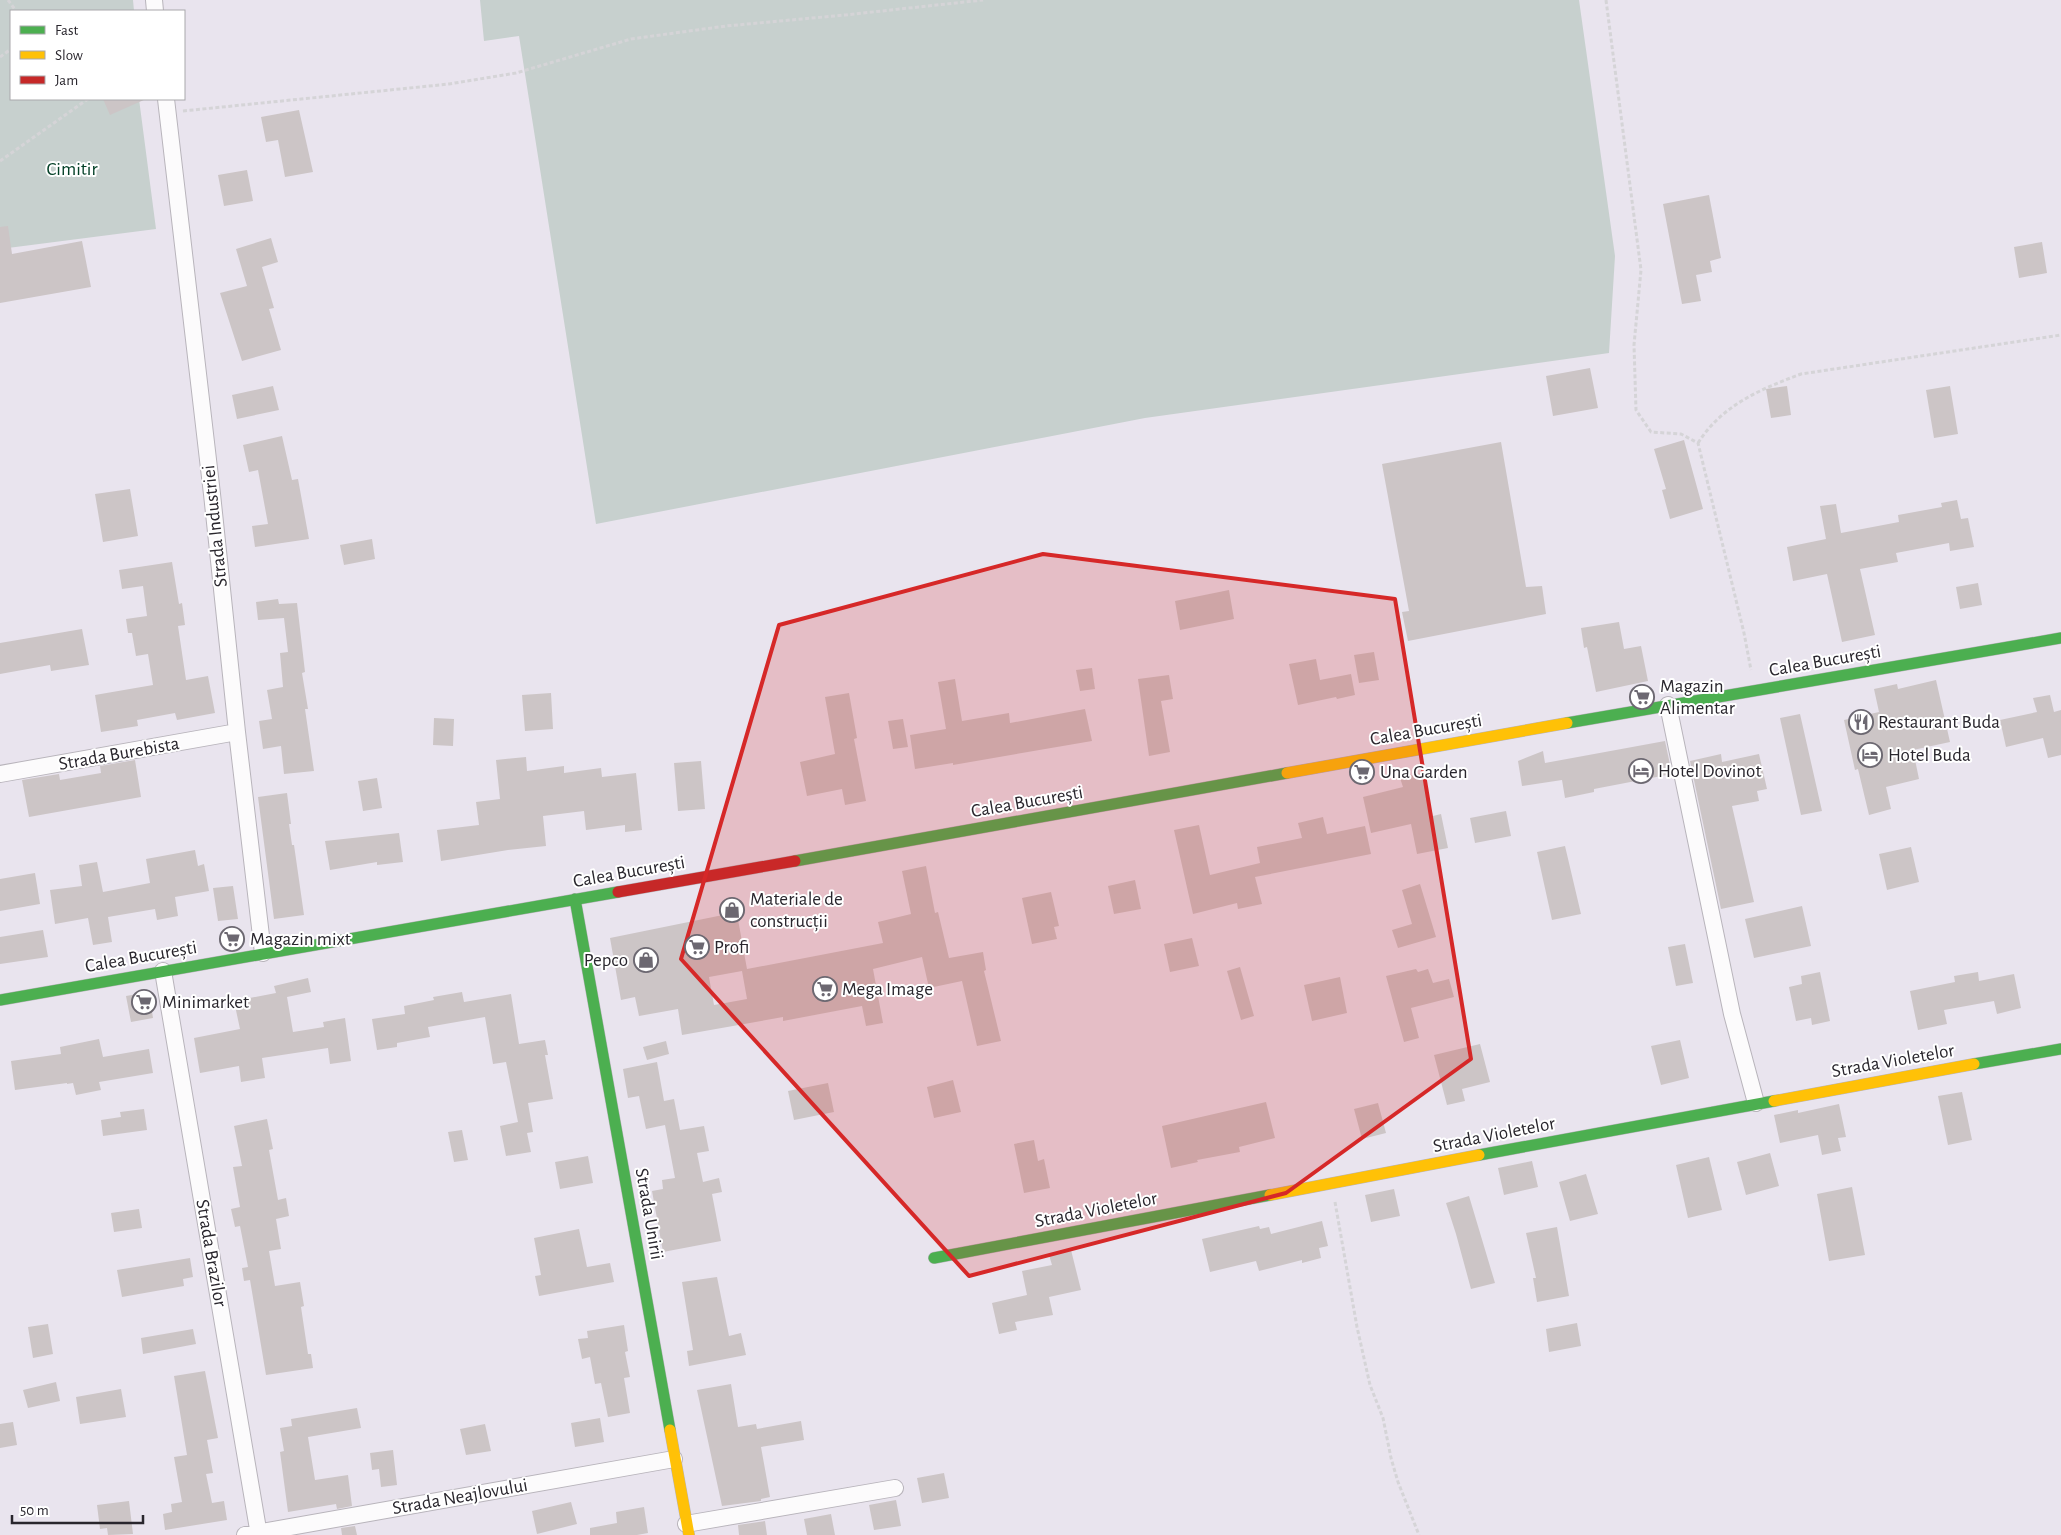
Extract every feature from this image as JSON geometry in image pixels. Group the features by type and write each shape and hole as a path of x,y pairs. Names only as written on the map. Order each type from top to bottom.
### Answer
{"main road":[{"name":"Calea București","path":"0,1000 944,835 1668,705 2061,638"},
{"name":"Strada Unirii","path":"575,899 688,1530"},
{"name":"Strada Violetelor","path":"934,1258 1332,1184 1756,1102 2061,1049"}],"street":[{"name":"Strada Industriei","path":"166,106 212,494 263,953"},
{"path":"1668,705 1732,1014 1756,1102"},
{"name":"Strada Burebista","path":"0,774 237,732"},
{"name":"Strada Brazilor","path":"163,972 255,1534"},
{"name":"Strada Neajlovului","path":"255,1534 674,1459"},
{"path":"688,1530 895,1488"}],"path":[{"path":"166,106 449,84 516,73 631,39 726,26 845,16 983,0"},
{"path":"1606,0 1641,270 1634,345 1636,410 1651,432 1681,434 1698,443"},
{"path":"0,161 87,100"},
{"path":"1755,691 1744,633 1698,443 1707,428 1735,404 1763,388 1801,374 2061,335"},
{"path":"1332,1184 1357,1327 1370,1386 1383,1418 1398,1482 1419,1535"}],"highlighted area":[{"path":"1043,554 1395,599 1471,1059 1286,1193 969,1276 681,959 779,625"}],"green space":[{"name":"Cimitir","path":"0,0 133,0 134,10 10,10 10,100 139,100 156,229 0,249"},
{"path":"480,0 1579,0 1615,256 1609,353 1145,418 596,524 519,36 484,41"}],"building":[{"path":"103,100 144,100 110,115"},
{"path":"299,110 313,172 285,177 278,140 266,142 261,117"},
{"path":"247,170 253,201 224,206 218,175"},
{"path":"1709,195 1721,258 1710,261 1712,272 1696,275 1701,301 1682,304 1663,204"},
{"path":"8,226 12,254 82,241 91,287 0,303 0,227"},
{"path":"271,238 278,262 262,267 274,308 269,309 281,350 242,361 220,293 247,286 236,249"},
{"path":"2042,242 2047,273 2019,278 2014,247"},
{"path":"1590,368 1598,408 1553,416 1546,376"},
{"path":"273,386 279,410 237,419 232,395"},
{"path":"1787,386 1791,415 1771,418 1766,389"},
{"path":"1950,386 1958,434 1934,438 1926,390"},
{"path":"282,436 292,480 298,479 309,539 255,547 252,526 268,524 258,470 249,472 243,445"},
{"path":"1684,440 1703,509 1670,519 1662,490 1666,489 1654,449"},
{"path":"1501,442 1526,587 1542,586 1546,614 1408,641 1402,612 1409,611 1382,464"},
{"path":"130,489 138,536 103,542 95,494"},
{"path":"1957,500 1961,519 1968,518 1974,547 1950,551 1949,543 1896,553 1898,562 1860,569 1875,635 1842,642 1827,574 1793,581 1787,547 1826,539 1820,506 1836,504 1841,533 1899,522 1898,515 1942,507 1941,503"},
{"path":"372,539 375,559 344,565 340,545"},
{"path":"172,562 179,604 182,603 185,625 178,626 186,680 208,676 215,713 177,720 175,713 137,720 138,726 101,732 95,695 153,685 148,654 136,656 132,633 128,633 126,619 147,616 143,586 122,589 119,570"},
{"path":"1978,583 1982,605 1960,609 1956,587"},
{"path":"1229,590 1234,619 1180,630 1175,601"},
{"path":"278,599 279,604 297,603 305,672 302,673 308,709 305,709 314,771 284,774 281,746 263,749 259,721 272,719 267,690 283,687 280,653 288,652 284,618 258,620 256,602"},
{"path":"1619,622 1624,649 1641,646 1648,681 1596,692 1587,647 1584,648 1581,628"},
{"path":"82,629 89,665 51,671 50,665 0,674 0,643"},
{"path":"1374,652 1379,680 1359,683 1354,655"},
{"path":"1316,659 1320,680 1351,674 1355,695 1298,705 1289,664"},
{"path":"1092,668 1095,689 1080,691 1076,670"},
{"path":"1169,675 1173,699 1161,701 1170,752 1149,756 1138,679"},
{"path":"955,679 962,721 1009,713 1010,723 1085,709 1092,741 953,765 953,763 915,769 910,735 946,729 938,682"},
{"path":"1936,680 1950,742 1913,750 1919,779 1886,787 1891,809 1869,815 1858,769 1855,770 1844,720 1879,712 1874,689 1897,684 1898,689"},
{"path":"551,693 553,729 525,731 522,695"},
{"path":"849,693 857,738 854,739 866,801 845,805 842,789 807,796 800,762 835,754 825,697"},
{"path":"2050,695 2054,712 2061,710 2061,755 2048,758 2043,738 2006,747 2000,720 2037,712 2033,698"},
{"path":"1800,714 1822,811 1801,815 1780,718"},
{"path":"434,718 454,719 453,746 433,745"},
{"path":"903,719 908,747 893,749 888,721"},
{"path":"1665,741 1672,774 1594,789 1594,792 1565,798 1562,780 1522,786 1518,761 1543,751 1545,763"},
{"path":"1721,754 1722,762 1759,754 1767,789 1757,791 1759,801 1732,806 1754,902 1721,909 1690,761"},
{"path":"526,757 527,771 564,766 564,773 601,768 602,777 636,773 642,830 625,832 625,825 586,830 584,811 543,816 546,846 441,861 437,830 479,825 476,802 500,799 496,760"},
{"path":"135,760 141,797 29,817 22,780 59,774 60,780 101,773 100,766"},
{"path":"701,761 705,809 678,811 674,763"},
{"path":"1421,773 1433,816 1441,814 1448,848 1417,854 1411,824 1371,833 1363,797 1403,787 1400,778"},
{"path":"377,778 382,808 363,811 358,781"},
{"path":"287,793 291,824 289,824 292,845 294,845 304,915 274,919 258,797"},
{"path":"1506,811 1511,836 1475,843 1470,818"},
{"path":"1323,817 1327,834 1365,826 1371,854 1255,877 1262,904 1238,909 1237,903 1193,914 1174,830 1199,825 1210,875 1260,863 1257,847 1302,838 1298,823"},
{"path":"399,833 403,862 377,865 377,862 330,870 325,841"},
{"path":"1565,846 1581,914 1552,920 1537,852"},
{"path":"1911,847 1919,882 1887,890 1879,854"},
{"path":"195,850 198,866 204,864 209,891 175,897 178,916 157,920 155,909 108,917 112,942 93,945 88,918 55,924 50,890 82,886 79,865 97,862 103,892 150,883 146,859"},
{"path":"926,866 935,913 938,912 949,958 983,952 986,970 984,971 1001,1041 977,1046 962,981 929,988 922,957 873,969 883,1023 866,1026 862,1006 783,1021 783,1017 682,1035 678,1009 639,1016 635,997 621,1000 610,938 723,915 722,906 735,903 747,969 883,943 878,922 911,914 902,871","holes":["742,971 747,999 714,1005 709,977"]},
{"path":"35,873 40,904 0,911 0,879"},
{"path":"1135,880 1141,909 1114,914 1108,886"},
{"path":"1420,884 1436,937 1398,948 1392,930 1412,924 1402,890"},
{"path":"233,886 238,919 218,921 213,888"},
{"path":"1051,892 1059,926 1054,927 1057,939 1032,944 1022,898"},
{"path":"1802,906 1811,946 1754,958 1745,919"},
{"path":"43,930 48,957 0,964 0,937"},
{"path":"1192,938 1199,966 1170,972 1164,944"},
{"path":"1685,944 1693,983 1676,986 1668,947"},
{"path":"1240,967 1254,1016 1241,1020 1227,971"},
{"path":"1416,969 1418,972 1428,969 1433,983 1449,979 1454,997 1411,1008 1419,1038 1404,1042 1386,976"},
{"path":"1820,972 1830,1021 1812,1025 1811,1018 1796,1021 1789,987 1802,984 1801,976"},
{"path":"1978,972 1979,981 2014,974 2021,1008 1997,1014 1994,1001 1944,1010 1947,1024 1918,1030 1910,991 1955,982 1954,976"},
{"path":"1340,977 1347,1013 1312,1021 1304,985"},
{"path":"308,978 311,992 287,997 293,1032 324,1027 323,1022 345,1018 351,1061 330,1064 328,1048 262,1058 265,1078 241,1082 239,1066 200,1073 194,1038 240,1029 234,1001 276,993 274,986"},
{"path":"149,992 153,1018 131,1022 126,996"},
{"path":"462,992 464,1002 511,994 519,1044 545,1040 548,1055 545,1055 553,1099 528,1103 533,1132 527,1133 531,1152 506,1156 500,1126 518,1122 506,1062 493,1064 485,1017 428,1027 430,1037 397,1043 397,1047 377,1050 372,1019 405,1014 404,1006 434,1000 433,997"},
{"path":"99,1039 103,1057 149,1049 153,1073 99,1082 101,1090 76,1095 73,1083 15,1090 11,1061 61,1054 60,1047"},
{"path":"1680,1040 1689,1078 1661,1085 1651,1046"},
{"path":"666,1041 669,1054 647,1060 643,1047"},
{"path":"1480,1044 1490,1082 1462,1089 1465,1101 1447,1105 1434,1055"},
{"path":"657,1062 664,1101 674,1099 680,1130 704,1126 709,1151 697,1153 703,1182 719,1178 722,1192 712,1194 721,1241 663,1252 652,1191 663,1189 662,1180 675,1178 665,1125 646,1129 639,1096 628,1098 623,1069"},
{"path":"953,1080 961,1112 934,1118 927,1087"},
{"path":"828,1083 834,1112 794,1120 788,1091"},
{"path":"1962,1092 1972,1140 1948,1145 1938,1096"},
{"path":"1266,1102 1275,1138 1239,1147 1240,1152 1197,1160 1198,1162 1171,1168 1162,1126"},
{"path":"1378,1103 1386,1133 1362,1139 1354,1109"},
{"path":"1839,1104 1846,1137 1838,1138 1841,1151 1822,1155 1818,1135 1780,1143 1774,1115 1798,1110 1798,1113"},
{"path":"144,1109 147,1130 103,1136 101,1120 121,1117 120,1112"},
{"path":"267,1119 273,1149 269,1150 278,1200 286,1198 289,1216 276,1219 281,1249 269,1251 275,1286 300,1282 304,1306 301,1307 308,1354 311,1354 313,1368 266,1375 250,1280 244,1281 242,1268 248,1267 240,1226 235,1227 231,1209 240,1207 233,1167 242,1166 234,1126"},
{"path":"462,1130 468,1160 454,1162 448,1132"},
{"path":"1034,1140 1038,1161 1044,1159 1050,1188 1024,1193 1014,1144"},
{"path":"1770,1153 1779,1186 1746,1195 1737,1162"},
{"path":"588,1156 593,1183 560,1189 555,1162"},
{"path":"1709,1157 1722,1210 1688,1218 1676,1165"},
{"path":"1532,1161 1538,1187 1504,1195 1498,1168"},
{"path":"1586,1174 1598,1214 1570,1221 1559,1182"},
{"path":"1852,1187 1865,1255 1829,1261 1817,1194"},
{"path":"1394,1189 1400,1216 1371,1222 1365,1195"},
{"path":"1469,1196 1495,1283 1471,1289 1446,1203"},
{"path":"139,1209 142,1228 114,1232 111,1213"},
{"path":"1322,1221 1328,1246 1319,1248 1321,1258 1302,1263 1302,1260 1259,1271 1256,1261 1210,1272 1202,1239 1259,1226 1260,1229 1269,1227 1271,1234"},
{"path":"1557,1227 1569,1296 1537,1302 1533,1278 1536,1278 1526,1233"},
{"path":"579,1229 587,1267 610,1263 614,1282 539,1296 535,1276 541,1275 534,1238"},
{"path":"1071,1250 1081,1290 1049,1297 1053,1315 1015,1322 1017,1330 999,1334 992,1303 1027,1295 1022,1271 1052,1265 1049,1255"},
{"path":"190,1258 193,1277 183,1279 184,1286 122,1297 117,1270"},
{"path":"717,1277 729,1336 741,1333 746,1355 689,1366 687,1351 693,1350 682,1282"},
{"path":"1577,1323 1581,1346 1549,1352 1546,1329"},
{"path":"48,1324 53,1354 33,1358 28,1327"},
{"path":"624,1325 628,1351 625,1352 630,1377 624,1378 630,1413 608,1417 601,1383 595,1384 590,1357 582,1359 578,1339 588,1338 587,1331"},
{"path":"193,1329 196,1344 143,1354 141,1338"},
{"path":"205,1371 218,1438 207,1440 213,1473 206,1474 212,1503 224,1501 227,1520 165,1530 163,1514 172,1512 171,1504 182,1502 174,1457 187,1455 174,1376"},
{"path":"56,1382 60,1401 28,1408 23,1390"},
{"path":"731,1384 738,1427 756,1424 757,1429 801,1421 804,1440 761,1447 770,1497 761,1499 761,1501 722,1506 697,1390"},
{"path":"121,1389 126,1417 80,1424 76,1397"},
{"path":"357,1408 361,1428 308,1437 315,1480 348,1475 352,1506 337,1509 336,1504 288,1512 280,1452 284,1451 280,1428 292,1426 291,1419"},
{"path":"600,1418 604,1442 575,1447 571,1423"},
{"path":"13,1422 17,1445 0,1448 0,1424"},
{"path":"485,1424 491,1451 466,1455 460,1429"},
{"path":"393,1450 397,1485 381,1487 379,1469 372,1470 370,1453"},
{"path":"944,1473 949,1498 922,1503 917,1478"},
{"path":"896,1500 901,1526 874,1530 869,1505"},
{"path":"129,1501 133,1534 108,1535 107,1528 100,1529 97,1505"},
{"path":"571,1502 577,1524 537,1534 532,1511"},
{"path":"644,1507 648,1533 637,1535 590,1535 590,1528 617,1523 616,1512"},
{"path":"831,1514 835,1535 807,1535 804,1519"},
{"path":"765,1521 767,1535 739,1535 738,1525"},
{"path":"355,1526 357,1535 342,1535 341,1528"}],"traffic: fast":[{"path":"1567,723 2061,638"},
{"path":"795,861 1287,773"},
{"path":"0,1000 618,892"},
{"path":"575,899 670,1430"},
{"path":"1974,1064 2061,1049"},
{"path":"1479,1155 1774,1101"},
{"path":"934,1258 1270,1195"}],"traffic: slow":[{"path":"1287,773 1567,723"},
{"path":"1774,1101 1974,1064"},
{"path":"1270,1195 1479,1155"},
{"path":"670,1430 689,1535"}],"traffic: jam":[{"path":"618,892 795,861"}],"place":[{"name":"Magazin Alimentar","path":"1642,697"},
{"name":"Restaurant Buda","path":"1861,722"},
{"name":"Hotel Buda","path":"1870,755"},
{"name":"Hotel Dovinot","path":"1641,771"},
{"name":"Una Garden","path":"1362,772"},
{"name":"Materiale de construcții","path":"732,910"},
{"name":"Magazin mixt","path":"232,939"},
{"name":"Profi","path":"697,947"},
{"name":"Pepco","path":"646,960"},
{"name":"Mega Image","path":"825,989"},
{"name":"Minimarket","path":"144,1002"}]}
